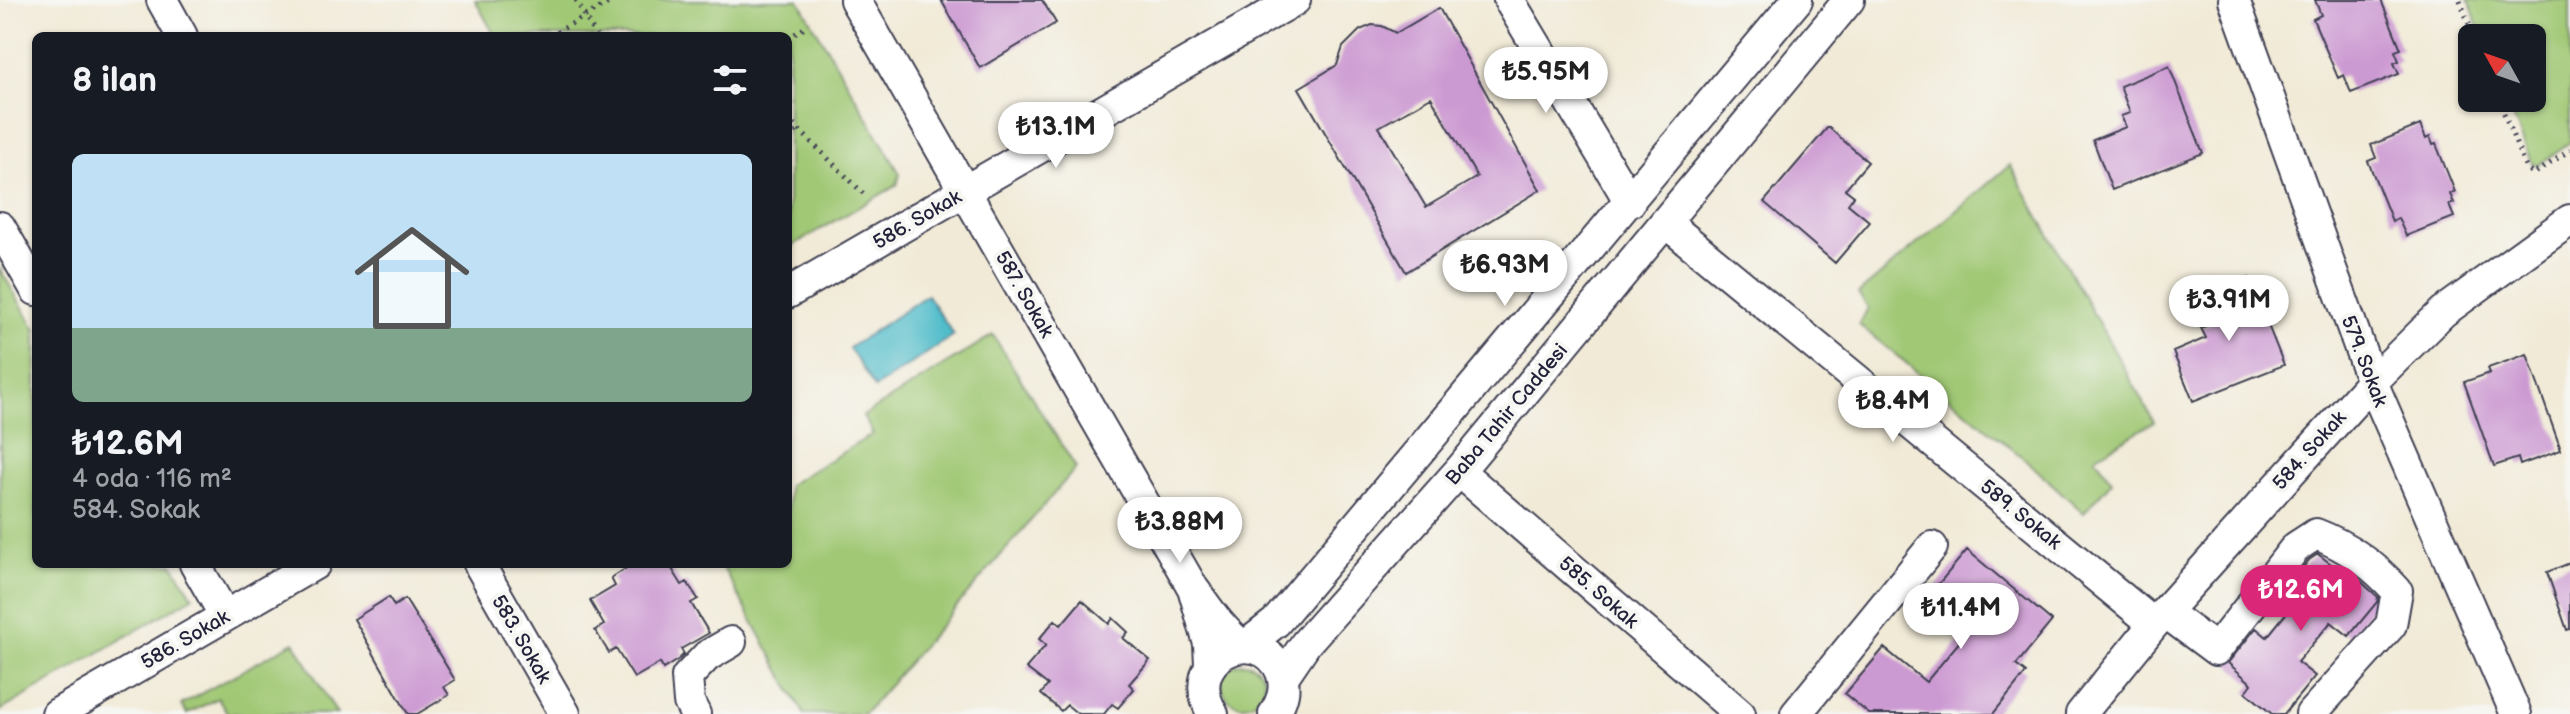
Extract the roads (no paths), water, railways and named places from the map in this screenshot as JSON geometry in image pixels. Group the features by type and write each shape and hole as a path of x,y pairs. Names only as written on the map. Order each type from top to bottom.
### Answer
{"street":[{"path":"162,0 180,32"},
{"name":"587. Sokak","path":"855,0 1193,588"},
{"name":"586. Sokak","path":"792,291 1295,0"},
{"path":"1509,0 1630,202"},
{"name":"Baba Tahir Caddesi","path":"1205,696 1220,655 1244,647 1276,622 1797,0"},
{"name":"Baba Tahir Caddesi","path":"1280,702 1306,643 1459,471 1849,0"},
{"name":"579. Sokak","path":"2234,0 2372,382 2516,714"},
{"name":"584. Sokak","path":"2081,714 2160,618 2372,382 2443,312 2570,220"},
{"name":"589. Sokak","path":"1665,222 2160,618 2216,650 2296,547 2316,534 2337,542 2380,572 2397,591 2391,625 2311,714"},
{"path":"0,227 32,283"},
{"name":"585. Sokak","path":"1459,471 1740,714"},
{"path":"1796,714 1932,547"},
{"path":"197,568 225,616"},
{"name":"586. Sokak","path":"57,714 308,568"},
{"name":"583. Sokak","path":"481,568 565,714"},
{"path":"1193,588 1232,638 1244,647 1257,649 1269,656 1277,665 1280,702"},
{"path":"1193,588 1209,644 1205,696"},
{"path":"695,714 689,702 687,677 707,656 731,642"}],"water":[{"path":"927,295 954,335 875,388 849,348"}]}
